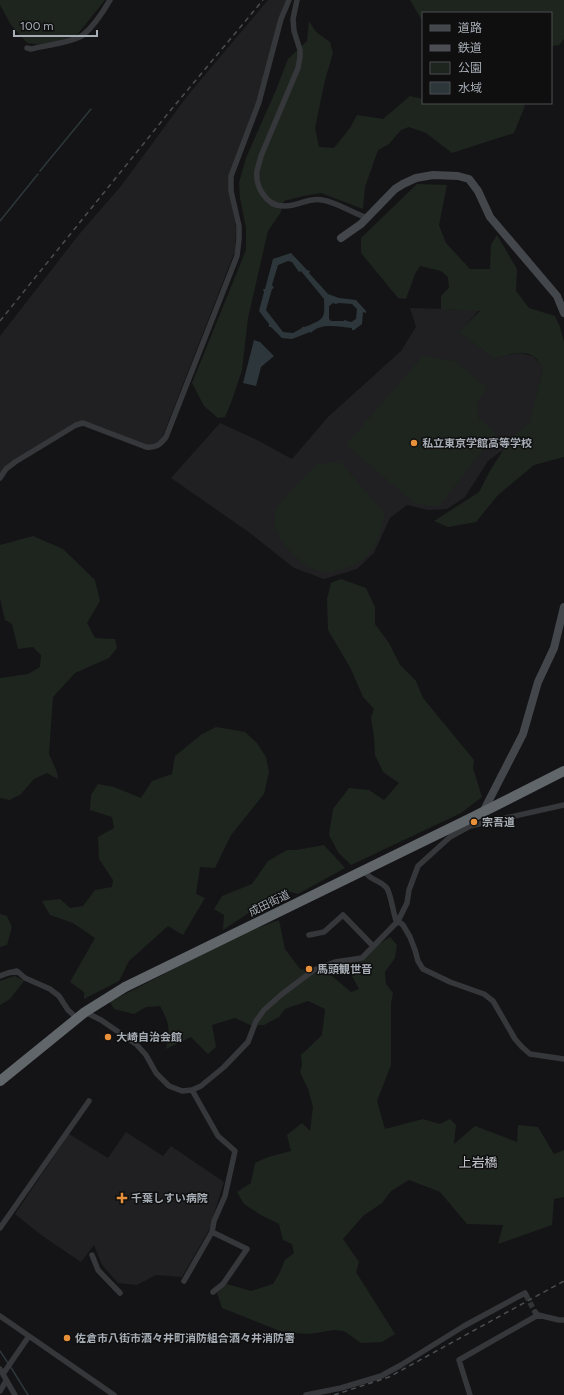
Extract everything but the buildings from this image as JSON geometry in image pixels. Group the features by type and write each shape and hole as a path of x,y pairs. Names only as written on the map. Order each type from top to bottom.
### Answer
{"highway":[{"name":"成田街道","path":"0,1081 81,1015 125,987 364,870 470,822 483,812 564,771"}],"street":[{"path":"27,48 31,49 76,39 83,36 100,16 110,0"},
{"path":"0,478 6,469 15,462 76,425 83,423 146,447 155,448 161,444 166,437 236,256 239,239 239,226 231,191 232,176 259,102 280,18 289,0"},
{"path":"297,0 293,19 294,31 300,50 299,62 261,156 257,170 258,180 265,197 274,204 283,206 316,199 368,218"},
{"path":"341,238 368,218 395,189 416,178 442,175 469,179 478,191 490,217 557,296 564,313"},
{"path":"483,812 523,734 538,682 554,648 564,607"},
{"path":"0,976 17,971 25,978 50,989 59,996 68,1010 101,1020 136,1044 146,1055 156,1073 170,1086 182,1091 192,1090 201,1086 224,1067 248,1042 256,1021 264,1010 282,994 314,970 335,962 362,958 397,922 407,903 409,890 418,866 450,836 470,822 564,805"},
{"path":"364,870 368,877 387,887 391,896 393,914 397,922 403,926 410,937 416,950 418,961 423,969 450,982 484,994 493,1001 515,1038 522,1048 530,1054 564,1059"},
{"path":"309,936 324,932 343,915 373,946"},
{"path":"184,1281 212,1232 214,1221 224,1196 235,1151 218,1136 192,1090"},
{"path":"0,1228 89,1100"},
{"path":"212,1232 247,1249 223,1284 213,1292"},
{"path":"92,1255 98,1270 120,1293"},
{"path":"306,1395 341,1388 381,1376 401,1366 464,1326 525,1293 526,1295"},
{"path":"470,1395 459,1360 537,1313 559,1320 564,1320"},
{"path":"0,1316 114,1395"},
{"path":"15,1395 6,1381 2,1371 14,1359 29,1336"},
{"path":"0,1392 6,1381"}],"shaded area":[{"path":"268,0 286,0 279,17 263,86 229,189 236,228 235,251 160,442 151,446 75,423 10,462 0,473 0,336 81,232 121,186 188,95"},
{"name":"私立東京学館高等学校","path":"410,308 479,310 460,332 495,359 520,353 533,356 543,368 537,393 533,437 500,452 488,461 465,497 447,509 428,510 407,505 390,518 374,553 357,569 324,579 294,568 250,533 171,478 220,423 259,441 292,459 328,417 401,351 416,327"},
{"name":"千葉しすい病院","path":"126,1132 163,1156 171,1146 224,1182 209,1230 182,1277 156,1275 137,1285 118,1283 102,1265 94,1245 81,1262 41,1235 15,1214 69,1134 108,1158"}],"green space":[{"path":"0,0 105,0 77,35 43,45 27,43 11,25 0,5"},
{"path":"410,0 564,0 564,39 559,45 552,46 552,12 422,12 421,19"},
{"path":"309,21 316,32 330,42 333,53 325,80 315,128 319,147 334,148 350,128 357,115 383,119 410,96 422,99 422,104 524,104 525,106 514,133 452,153 426,133 409,127 401,130 389,144 378,150 365,187 363,209 321,193 284,201 281,212 268,231 248,318 242,370 225,417 218,418 204,406 192,383 246,250 246,228 240,198 239,183 246,158 288,59 307,41"},
{"path":"417,184 447,185 439,225 446,243 470,269 490,269 491,245 497,235 517,269 516,291 529,308 555,316 564,342 564,457 534,465 498,495 476,522 448,527 434,521 479,492 491,469 511,438 530,422 543,368 534,357 524,353 514,353 495,359 459,332 480,311 441,309 441,296 449,288 448,277 441,271 420,266 415,274 406,299 398,298 361,253 361,238"},
{"path":"423,356 455,361 487,388 477,403 478,418 496,433 439,506 416,504 346,445"},
{"path":"340,462 384,513 384,518 378,540 367,556 352,566 341,570 323,572 306,564 290,551 275,527 275,513 282,500 317,464"},
{"path":"33,536 63,549 95,580 100,601 87,623 95,638 115,639 117,648 109,658 75,673 53,697 49,754 57,772 58,779 47,773 34,779 21,794 10,800 0,798 0,678 28,674 40,667 41,655 33,647 18,649 12,624 5,620 0,599 0,545"},
{"path":"341,579 366,588 375,607 375,624 389,643 400,665 416,681 423,698 474,760 473,768 482,797 461,813 351,865 338,852 329,835 333,809 349,788 369,790 384,800 399,783 383,772 375,755 371,718 374,709 363,697 351,669 328,630 327,599 331,583"},
{"path":"216,727 245,732 257,743 266,757 269,772 264,794 231,835 215,868 200,867 196,894 205,898 183,935 168,926 129,961 119,981 84,999 84,992 70,982 95,938 73,923 50,915 42,901 60,899 70,908 83,906 95,890 112,887 113,880 99,859 98,837 114,828 112,817 90,810 91,795 98,784 114,787 141,798 152,781 172,774 175,756 202,734"},
{"path":"324,845 345,868 298,894 283,890 223,930 224,915 214,909 222,896 252,884 268,861 287,850 296,850"},
{"path":"0,914 7,916 12,927 7,945 0,947"},
{"path":"279,920 285,949 300,969 332,976 351,992 359,989 346,965 390,937 397,945 395,958 385,972 386,984 393,993 391,1003 391,1065 377,1101 385,1129 423,1119 440,1124 450,1119 456,1125 454,1144 475,1126 517,1142 518,1125 538,1127 554,1154 564,1150 564,1197 554,1199 552,1225 498,1244 503,1225 467,1224 440,1192 409,1180 391,1191 382,1203 363,1216 343,1239 359,1262 356,1272 395,1334 382,1342 361,1343 344,1331 334,1330 309,1334 280,1331 222,1308 217,1293 227,1284 251,1291 273,1284 285,1260 294,1253 292,1244 283,1240 279,1224 244,1204 237,1192 251,1183 255,1163 268,1157 291,1151 287,1135 302,1123 310,1131 313,1107 308,1089 300,1072 302,1065 301,1055 322,1035 325,1009 308,1001 285,1009 279,1017 264,1025 250,1025 235,1018 212,1025 216,1047 208,1054 191,1037 166,1049 168,1027 166,1018 160,1006 146,1007 134,1014 114,1009 110,1002 241,934"},
{"path":"15,976 24,981 10,999 0,1005 0,981"}],"water":[{"path":"291,253 307,270 310,271 309,273 328,294 339,298 356,300 366,311 366,313 363,312 362,324 354,330 352,330 352,328 325,326 320,327 311,333 310,332 292,339 282,338 271,327 269,327 269,324 259,311 264,292 263,289 265,289 273,259","holes":["288,261 292,262 299,272 301,271 324,299 324,314 321,319 310,325 302,327 293,333 283,332 266,310 272,289 274,288 272,285 278,265","333,303 352,304 357,309 356,319 351,322 344,320 331,321 329,319 329,306"]},
{"path":"254,340 260,342 274,356 261,367 256,386 243,383"}],"waterway":[{"path":"40,171 91,109"},
{"path":"0,221 38,174"},
{"path":"0,1351 8,1363"},
{"path":"10,1366 28,1395"}],"tunnel":[{"path":"526,1295 535,1312"}],"railway":[{"path":"0,321 170,111 263,0"},
{"path":"334,1395 389,1377 564,1281"}],"place":[{"name":"私立東京学館高等学校","path":"414,443"},
{"name":"宗吾道","path":"474,822"},
{"name":"馬頭観世音","path":"309,969"},
{"name":"大崎自治会館","path":"108,1037"},
{"name":"千葉しすい病院","path":"122,1198"},
{"name":"佐倉市八街市酒々井町消防組合酒々井消防署","path":"67,1338"}],"district":[{"name":"上岩橋","path":"478,1162"}]}
